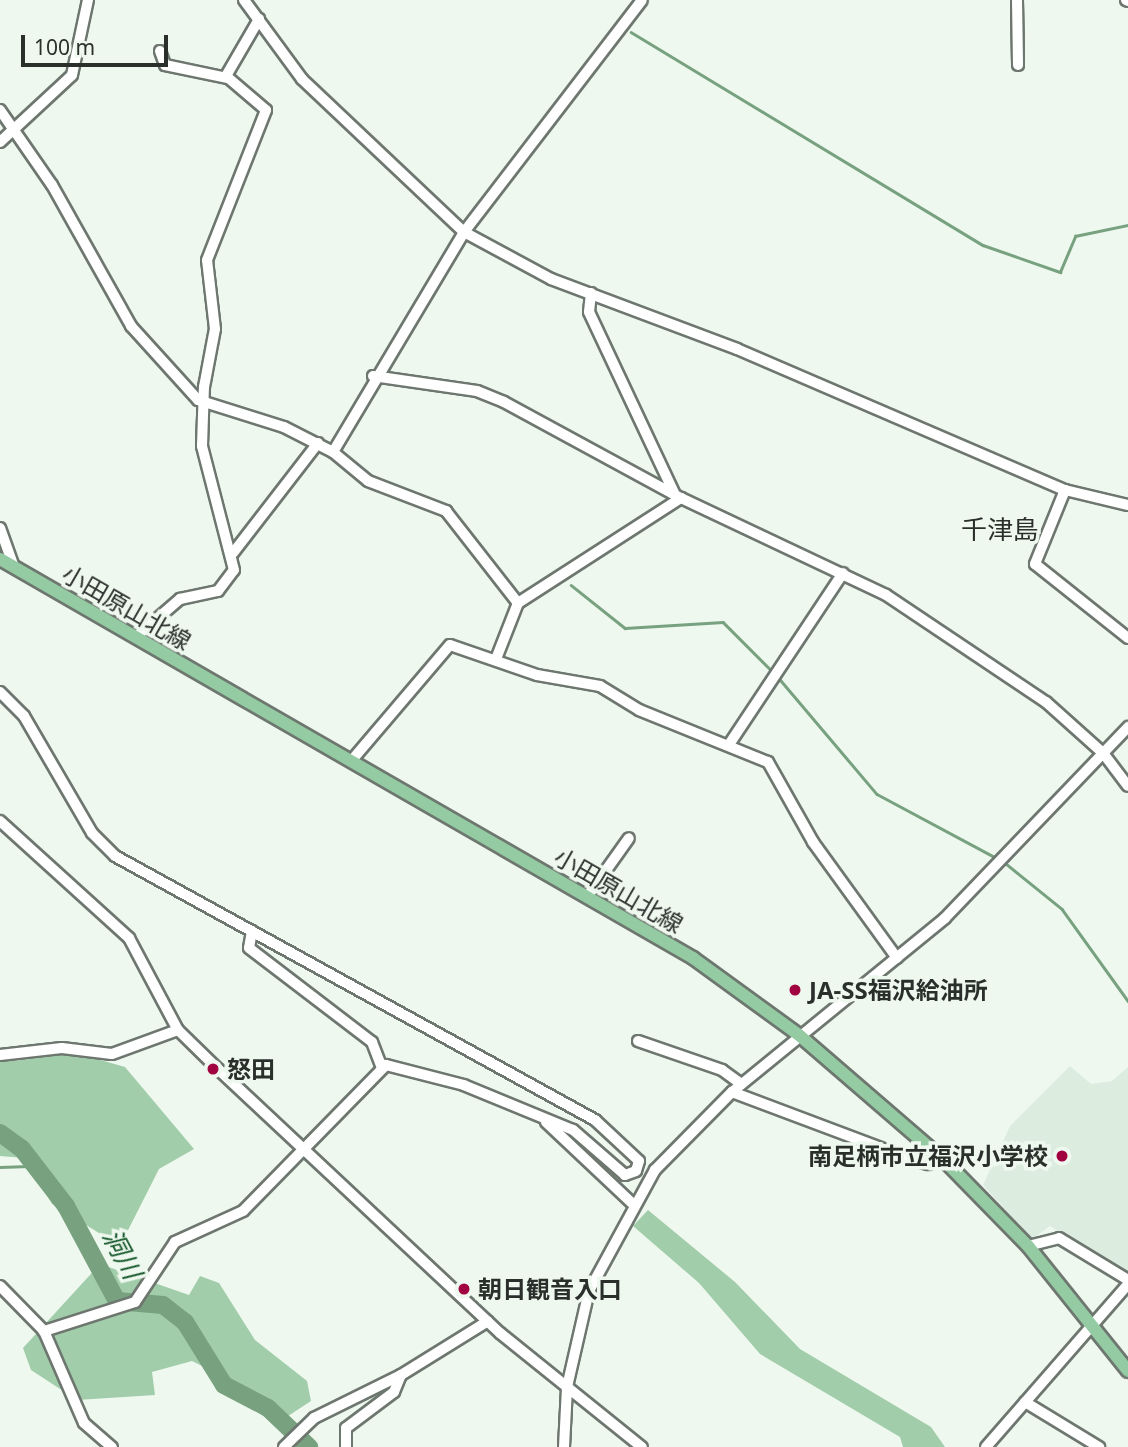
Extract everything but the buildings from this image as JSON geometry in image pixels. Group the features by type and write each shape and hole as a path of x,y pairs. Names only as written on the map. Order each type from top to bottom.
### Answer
{"main road":[{"name":"小田原山北線","path":"0,559 693,958 799,1035 944,1160 1028,1246 1093,1323 1128,1371"}],"street":[{"path":"0,142 72,75 88,0"},
{"path":"244,0 317,95 464,232 591,293 737,349 1065,490 1128,505"},
{"path":"333,452 373,376 464,232 642,0"},
{"path":"1017,0 1018,65"},
{"path":"227,78 226,65 260,19"},
{"path":"160,51 165,65 227,78 266,110 208,252 215,329 203,404 204,461 233,553"},
{"path":"0,110 15,128 131,327 203,404 318,443 368,481 446,512 518,603"},
{"path":"591,293 589,312 678,497"},
{"path":"373,376 477,391 504,402 678,497 843,573 999,667 1103,753 1128,786"},
{"path":"137,636 180,599 226,585 233,553 318,443"},
{"path":"1065,490 1035,564 1128,638"},
{"path":"496,659 518,603 678,497"},
{"path":"0,528 14,567"},
{"path":"730,743 843,573"},
{"path":"352,760 441,650 457,644 537,675 600,686 639,710 730,743 768,762 813,842 897,958"},
{"path":"0,692 24,716 92,833 115,856 595,1120 635,1152 636,1171 625,1175 573,1130 411,1067 382,1068 243,1212 175,1242 135,1302 44,1331"},
{"path":"564,1447 567,1387 589,1291 636,1199 654,1170 736,1088 897,958 1005,861 1064,788 1128,727"},
{"path":"0,821 129,938 178,1030 488,1321 642,1447"},
{"path":"587,897 629,838"},
{"path":"252,931 249,948 372,1042 382,1068"},
{"path":"0,1055 62,1048 112,1054 178,1030"},
{"path":"638,1041 722,1070 736,1088 908,1158 944,1160"},
{"path":"535,1114 636,1199"},
{"path":"986,1447 1128,1282 1059,1238 1028,1246"},
{"path":"0,1286 44,1331 84,1423 112,1447"},
{"path":"284,1447 314,1418 401,1375 488,1321"},
{"path":"346,1447 346,1428 394,1392 401,1375"},
{"path":"1025,1402 1099,1447"}],"shaded area":[{"name":"南足柄市立福沢小学校","path":"1070,1066 1091,1084 1112,1081 1128,1067 1128,1277 1050,1226 1032,1239 983,1185 1010,1126"}],"green space":[{"path":"76,1053 125,1067 194,1149 159,1169 120,1246 52,1204 25,1158 0,1156 0,1056 13,1061"},
{"path":"648,1210 735,1282 800,1349 931,1427 945,1447 903,1447 900,1437 760,1354 699,1283 633,1226"},
{"path":"100,1264 189,1295 200,1276 219,1283 255,1340 307,1381 311,1401 288,1416 264,1397 192,1361 152,1372 155,1395 77,1400 31,1370 23,1348"}],"waterway":[{"path":"631,32 983,245 1060,272 1075,236 1128,225"},
{"path":"571,585 625,628 723,622 773,672"},
{"path":"778,677 877,794 998,859"},
{"path":"1004,862 1062,909 1128,1001"},
{"name":"洞川","path":"0,1133 22,1149 66,1206 117,1301 163,1305 185,1322 224,1385 268,1408 309,1447"},
{"path":"0,1167 36,1166"}],"place":[{"name":"JA-SS福沢給油所","path":"795,990"},
{"name":"怒田","path":"213,1069"},
{"name":"南足柄市立福沢小学校","path":"1062,1156"},
{"name":"朝日観音入口","path":"464,1289"}],"district":[{"name":"千津島","path":"1000,530"}]}
